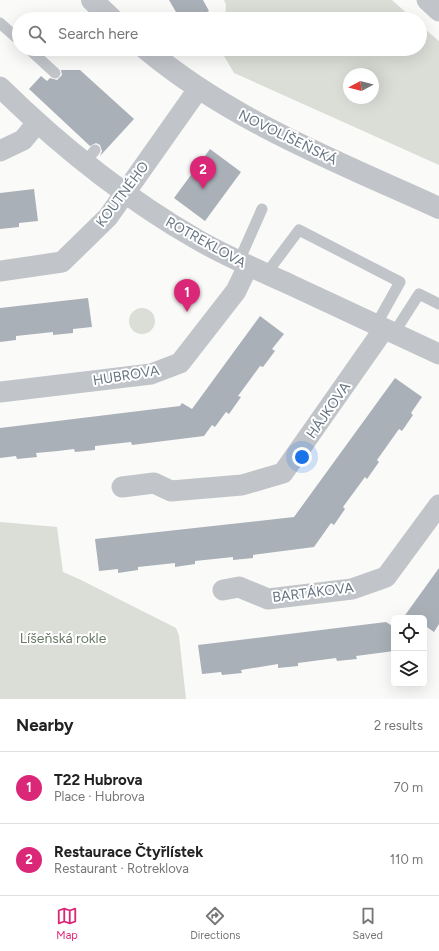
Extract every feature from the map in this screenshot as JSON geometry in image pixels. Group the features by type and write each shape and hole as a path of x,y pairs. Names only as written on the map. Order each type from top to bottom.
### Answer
{"street":[{"path":"92,0 105,12"},
{"path":"427,0 439,11"},
{"name":"NOVOLÍŠEŇSKÁ","path":"156,56 199,88 274,132 439,208"},
{"name":"ROTREKLOVA","path":"0,87 37,124 89,157 125,194 198,240 251,267 439,354"},
{"name":"KOUTNÉHO","path":"0,271 62,262 108,218 199,88"},
{"path":"0,151 23,140 37,124"},
{"name":"HUBROVA","path":"0,392 151,374 180,363 236,291 251,267"},
{"name":"HÁJKOVA","path":"122,487 154,483 171,491 179,491 242,485 283,474 384,329"},
{"name":"BARTÁKOVA","path":"223,590 239,587 268,599 352,589 386,577 439,505"}],"lane":[{"path":"0,23 12,34"},
{"path":"37,56 55,72"},
{"path":"251,267 262,210"},
{"path":"251,267 299,230 400,282 384,329"},
{"path":"384,329 419,294 439,304"}],"green space":[{"path":"224,0 392,0 405,12 226,12 226,5"},
{"path":"427,31 439,41 439,165 234,73 224,56 427,56"},
{"path":"142,308 151,312 155,321 151,330 142,334 133,330 129,321 133,312"},
{"name":"Líšeňská rokle","path":"0,522 57,527 63,572 176,628 179,636 186,699 0,699"}],"building":[{"path":"169,0 203,0 209,11 207,12 176,12"},
{"path":"61,70 80,70 134,119 100,156 102,151 100,145 96,143 90,146 29,89 41,76 47,81 50,78 57,80 62,75"},
{"path":"210,149 241,172 205,221 174,198"},
{"path":"34,189 38,221 19,223 19,227 0,229 0,193"},
{"path":"88,298 92,327 73,329 73,333 53,335 53,332 16,336 16,340 0,342 0,308"},
{"path":"260,316 284,334 272,349 275,351 263,367 260,366 238,396 241,397 229,414 226,412 215,427 212,425 204,436 132,445 131,442 95,446 95,450 75,452 74,449 36,453 37,457 17,459 16,456 0,458 0,428 180,406 182,403 192,409"},
{"path":"395,378 422,397 411,413 413,415 402,431 399,429 377,460 379,462 367,479 365,477 343,507 345,509 334,525 331,523 314,547 253,555 253,558 233,560 233,557 195,561 195,564 175,567 175,563 138,567 138,570 118,573 118,569 99,571 95,539 294,517"},
{"path":"439,568 439,624 434,632 427,627 427,615 405,615"},
{"path":"386,622 391,625 391,651 356,656 357,659 337,661 336,658 298,663 298,666 278,668 278,664 241,670 242,673 222,675 221,672 202,674 198,645"}],"place":[{"name":"Restaurace Čtyřlístek","path":"203,189"},
{"name":"T22 Hubrova","path":"187,312"}]}
